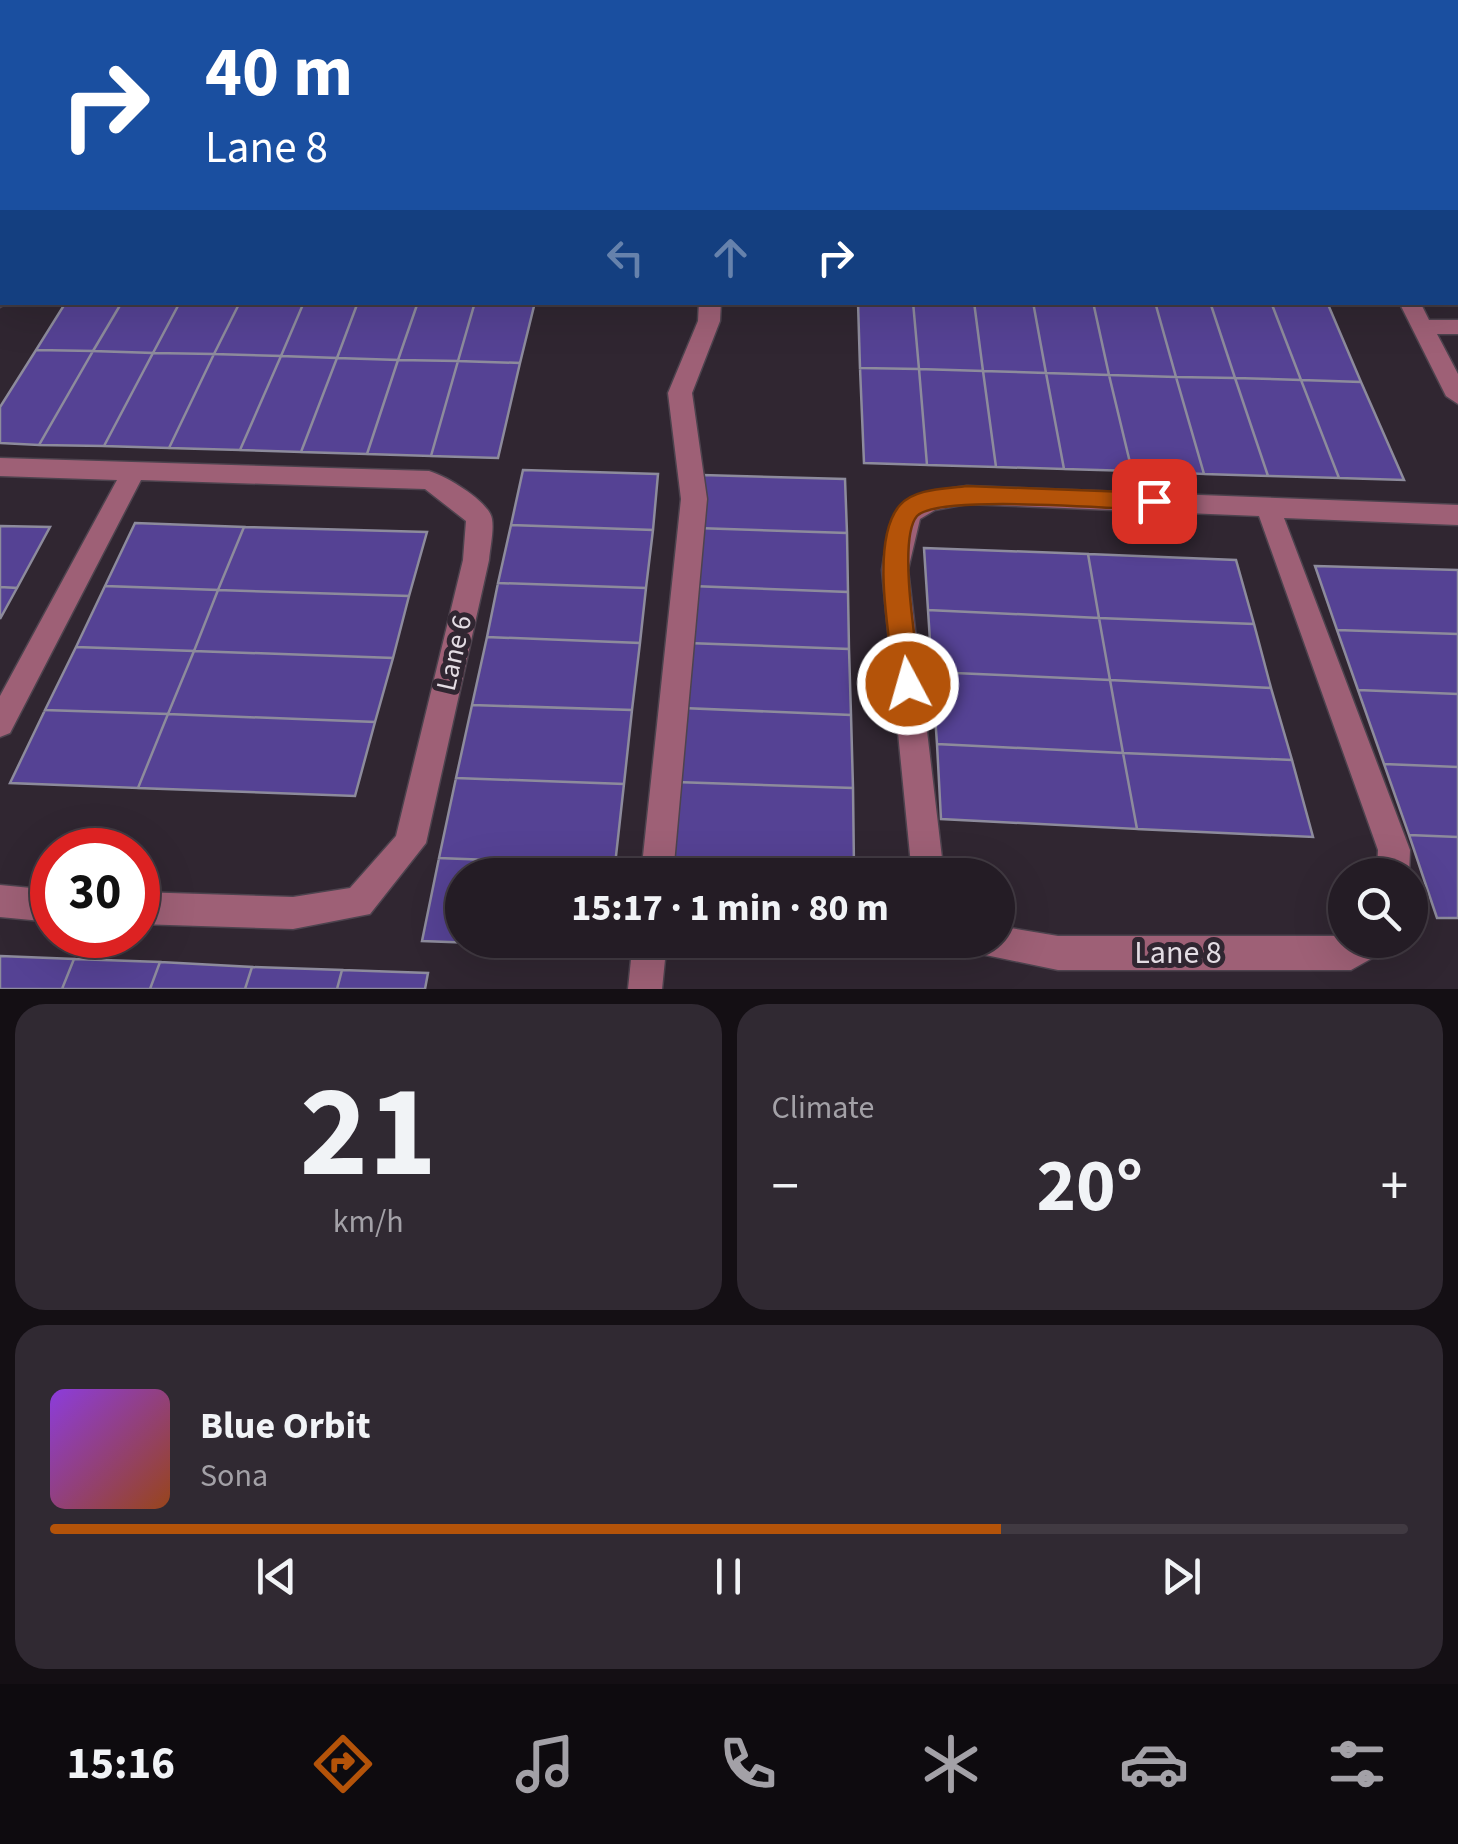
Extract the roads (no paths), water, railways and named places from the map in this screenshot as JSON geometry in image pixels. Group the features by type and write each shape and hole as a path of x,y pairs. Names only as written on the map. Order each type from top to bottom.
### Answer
{"street":[{"path":"659,858 694,499 680,394 709,321 710,305"},
{"path":"1410,305 1458,396"},
{"path":"1422,326 1458,327"},
{"name":"Lane 6","path":"0,467 429,480 479,518 476,560 410,843 358,903 293,913 160,909"},
{"path":"0,724 134,471"},
{"path":"926,858 895,570 900,529 908,510 926,500 967,495 1458,515"},
{"path":"1267,505 1394,850 1394,858"},
{"path":"0,901 30,904"},
{"name":"Lane 8","path":"1015,946 1058,953 1328,954"},
{"path":"645,989 648,958"}]}
